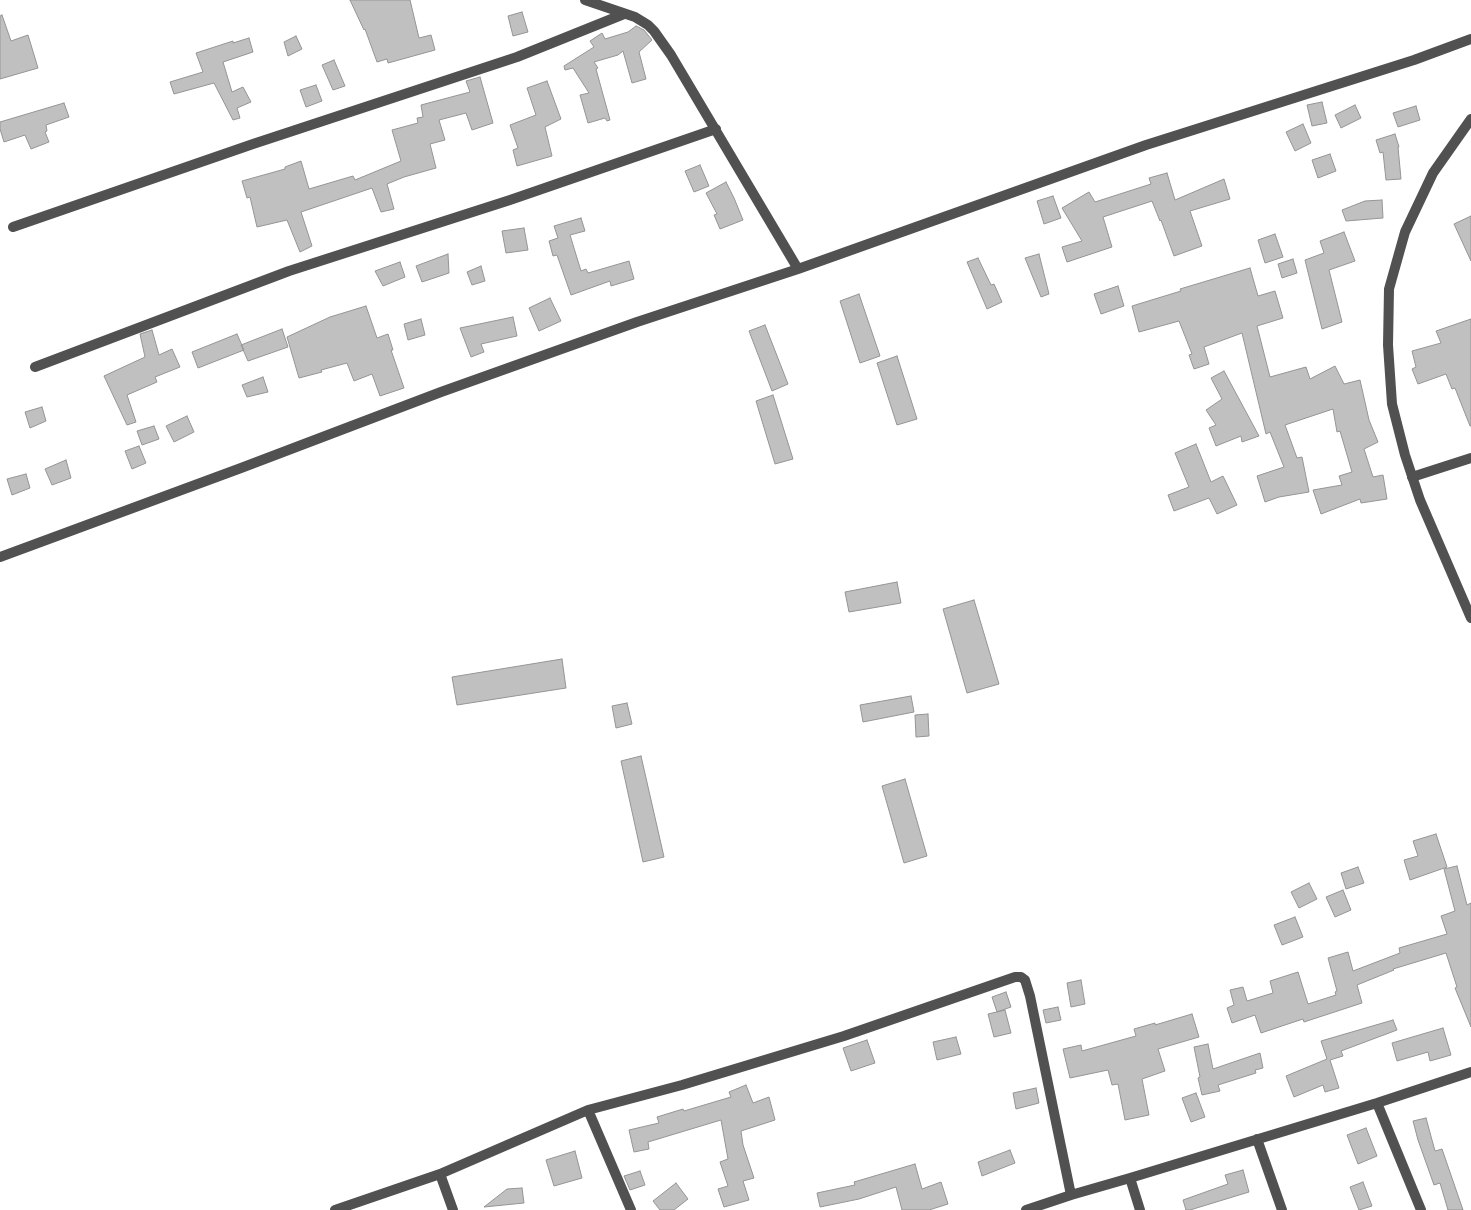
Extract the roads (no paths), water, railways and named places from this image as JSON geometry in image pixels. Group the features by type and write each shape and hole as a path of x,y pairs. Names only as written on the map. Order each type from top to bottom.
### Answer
{"street":[{"path":"584,0 642,20 654,31 671,55 716,129 798,269"},
{"path":"13,227 254,144 517,57 624,14"},
{"path":"0,558 442,392 637,322 798,269 1146,145 1414,60 1471,40"},
{"path":"1471,119 1433,173 1405,232 1389,288 1388,345 1392,404 1405,455 1420,500 1471,618"},
{"path":"35,367 289,270 510,200 716,129"},
{"path":"1412,477 1471,458"},
{"path":"335,1210 440,1174 588,1110 682,1085 844,1036 1016,977 1025,980 1030,996 1070,1195"},
{"path":"1026,1210 1070,1195 1377,1103 1471,1072"},
{"path":"1377,1103 1421,1210"},
{"path":"588,1110 631,1210"},
{"path":"1258,1139 1282,1210"},
{"path":"440,1174 453,1210"},
{"path":"1130,1178 1140,1210"}]}
